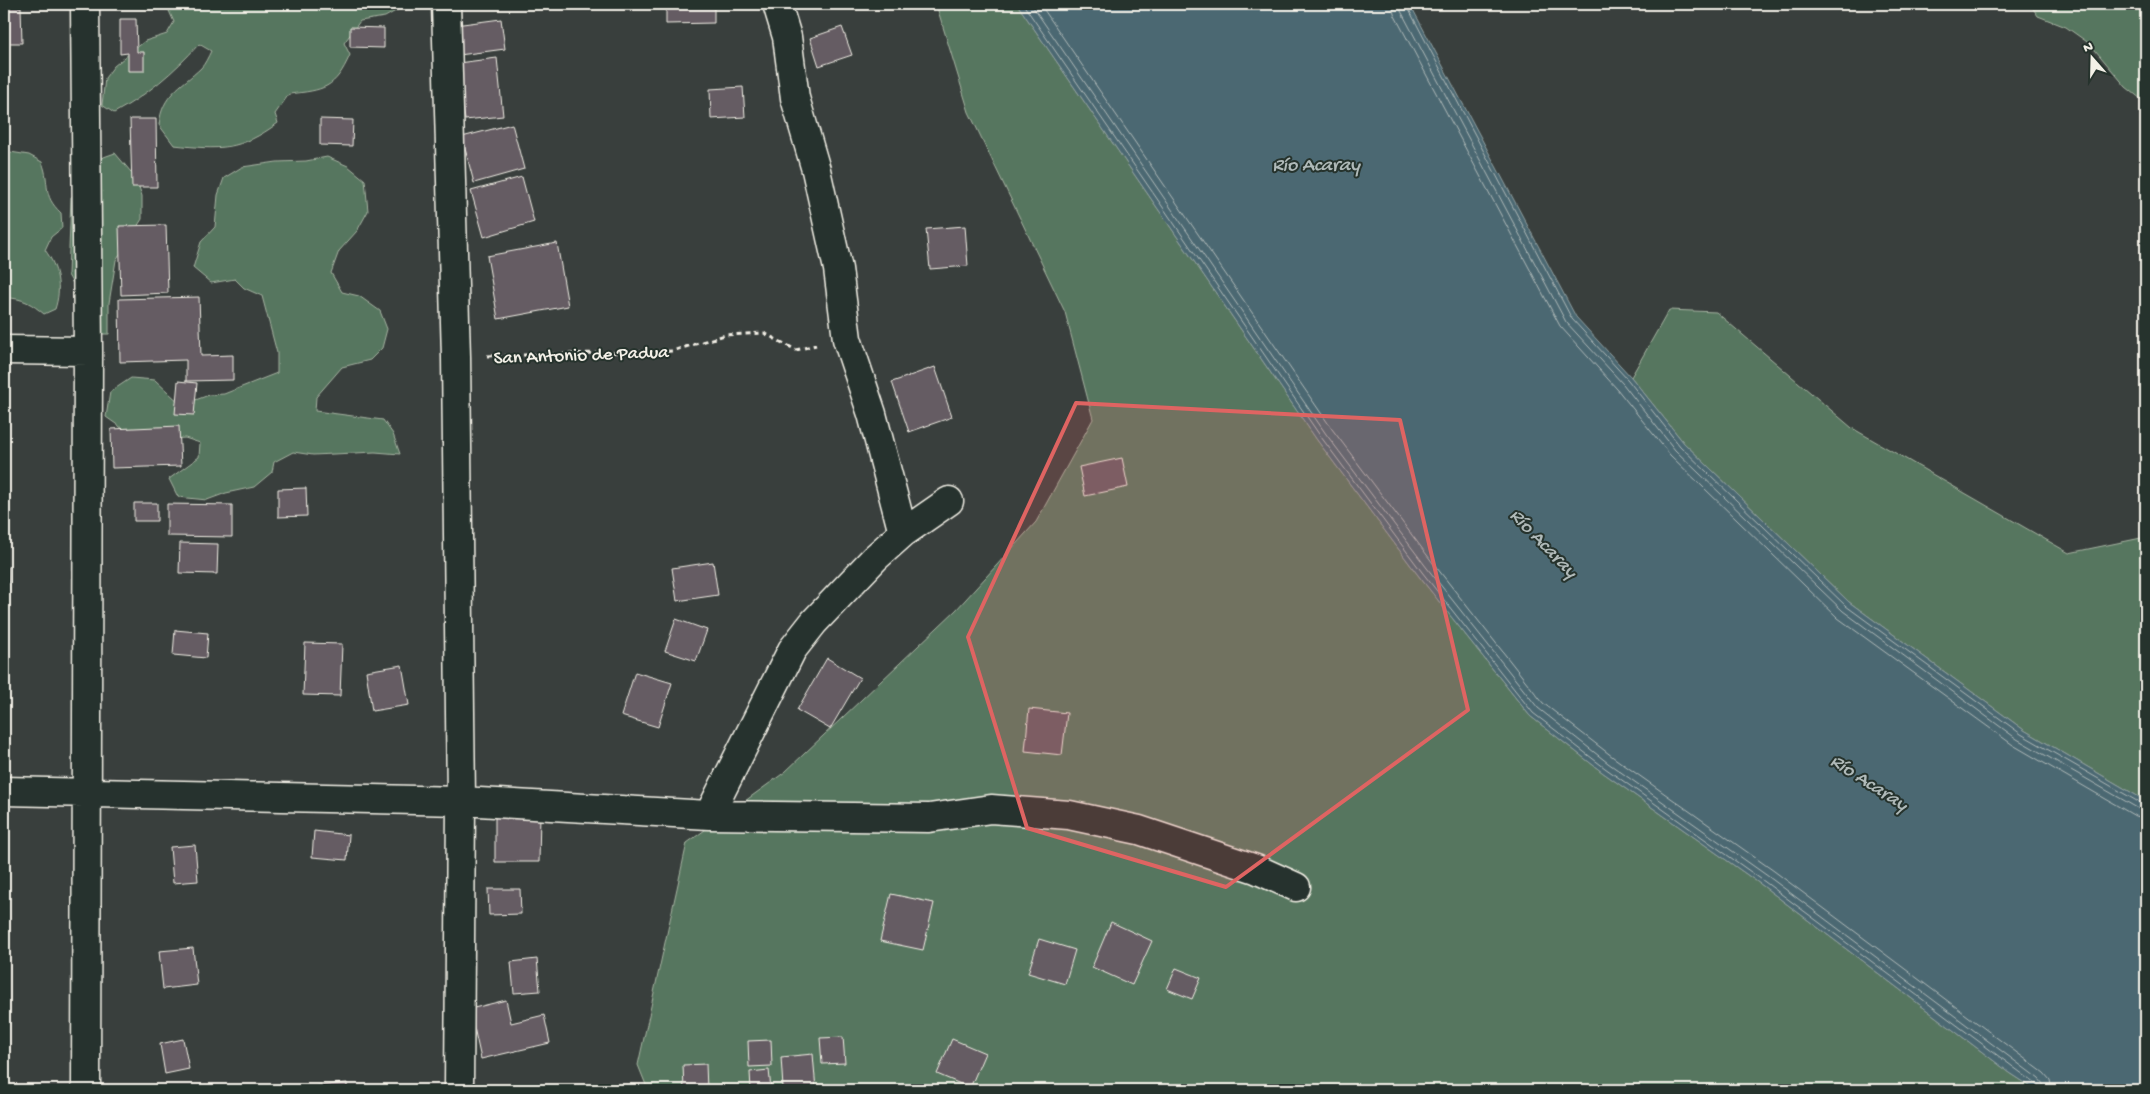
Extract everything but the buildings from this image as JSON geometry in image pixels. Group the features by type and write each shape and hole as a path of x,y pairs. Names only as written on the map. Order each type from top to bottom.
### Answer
{"street":[{"path":"85,4 88,351 86,1090"},
{"path":"446,4 456,357 460,802 459,1090"},
{"path":"777,4 787,37 795,98 816,170 838,269 847,339 872,414 903,533"},
{"path":"4,350 88,351"},
{"path":"710,815 792,650 844,589 903,533 949,501"},
{"path":"4,791 460,802 710,815 929,818 992,809 1069,815 1139,830 1256,868 1296,887"}],"path":[{"name":"San Antonio de Padua","path":"456,357 672,352 725,334 764,332 796,350 847,339"}],"highlighted area":[{"path":"1076,403 1400,420 1468,710 1226,887 1027,828 968,637"}],"green space":[{"path":"166,4 408,4 385,17 360,21 344,43 350,55 339,75 327,86 320,89 289,94 275,114 278,123 241,144 204,148 174,145 159,125 161,114 168,98 201,68 209,56 211,51 199,44 180,64 138,99 114,113 102,105 105,78 114,66 145,41 167,34 174,22"},
{"path":"936,4 1017,4 1317,440 1418,575 1530,716 1602,772 1763,886 2010,1073 2036,1090 648,1090 638,1065 687,843 785,772 956,610 1036,522 1093,419 1065,312 969,112"},
{"path":"2030,4 2146,4 2146,103 2126,87 2090,44 2066,27 2038,16"},
{"path":"4,151 29,155 42,162 49,195 61,213 62,228 51,237 45,250 53,263 58,278 57,301 55,309 44,314 23,300 7,298 4,304"},
{"path":"115,153 136,178 142,196 142,219 116,260 109,303 109,334 91,334 83,301 68,275 71,197 89,178 98,175 101,158"},
{"path":"327,157 348,166 365,180 368,211 357,231 339,251 331,273 342,292 359,296 380,311 387,329 382,348 370,360 342,367 316,397 315,411 383,420 393,434 400,454 375,452 313,455 293,452 274,462 272,472 254,487 226,493 207,500 178,497 169,479 199,457 200,443 185,438 157,440 136,438 106,417 110,392 131,378 155,380 182,405 209,395 224,394 277,373 277,353 262,296 244,288 235,279 211,283 193,268 201,242 215,227 218,195 224,178 242,167 277,162 306,161"},
{"path":"1669,310 1716,312 1852,428 2069,553 2146,537 2146,801 2024,730 1849,602 1684,443 1631,377"}],"water":[{"name":"Río Acaray","path":"1017,4 1410,4 1576,317 1631,377 1684,443 1849,602 2024,730 2146,801 2146,1090 2036,1090 2010,1073 1763,886 1602,772 1530,716 1418,575 1317,440"}]}
